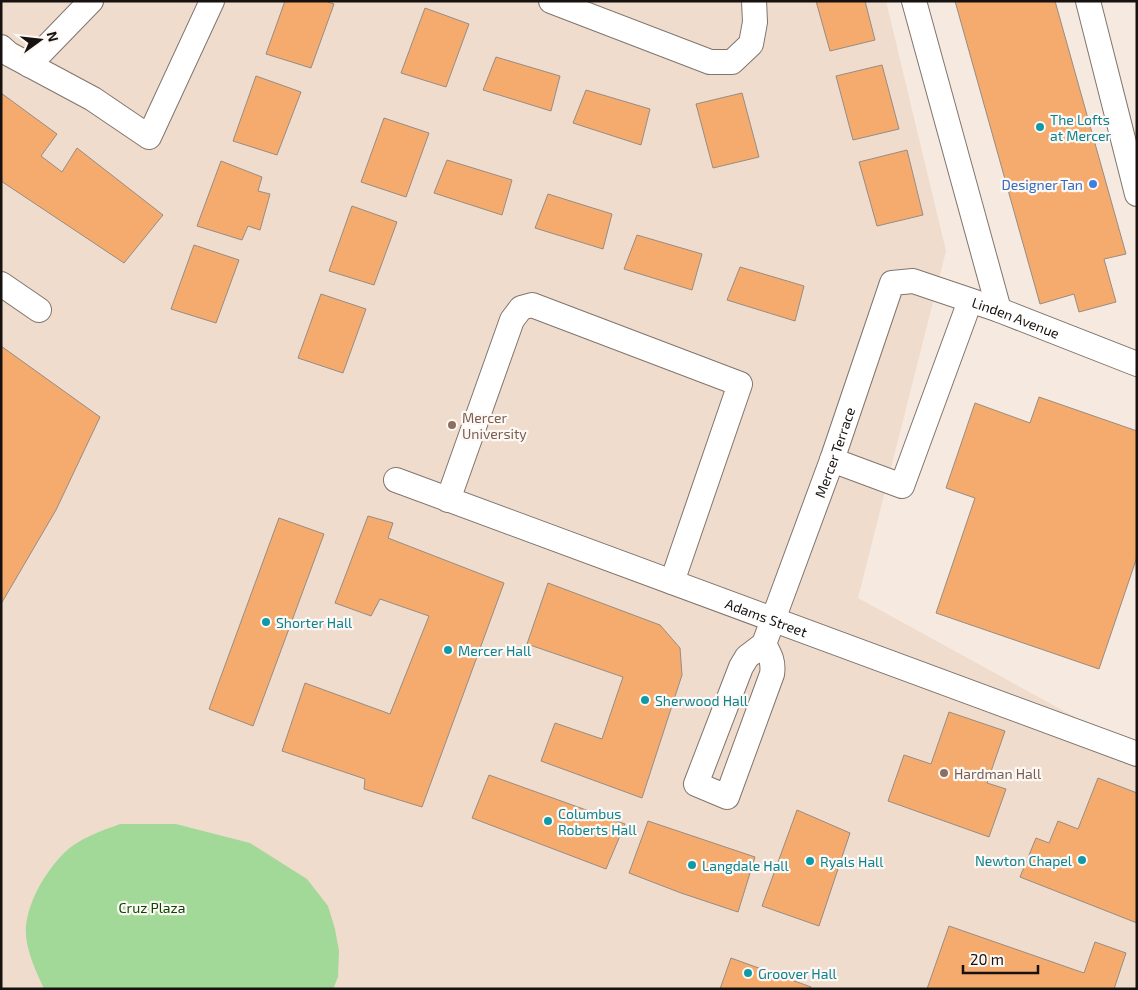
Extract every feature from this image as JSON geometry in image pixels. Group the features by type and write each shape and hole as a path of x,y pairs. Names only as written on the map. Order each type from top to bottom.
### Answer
{"street":[{"path":"30,65 91,1"},
{"path":"1,47 9,54 93,99 149,137 212,1"},
{"path":"551,1 710,62 732,62 751,44 755,22 754,1"},
{"path":"914,1 999,310"},
{"path":"1088,1 1137,194"},
{"name":"Linden Avenue","path":"892,283 913,281 999,310 1137,364"},
{"name":"Mercer Terrace","path":"764,644 832,460 892,283"},
{"path":"1,284 39,310"},
{"path":"832,460 902,486 970,300"},
{"path":"448,500 512,320 521,308 532,305 740,384 672,582"},
{"name":"Adams Street","path":"396,480 1137,754"},
{"path":"764,644 774,666 727,797 696,784 741,667 747,656 764,644"}],"shaded area":[{"name":"Mercer University","path":"1,1 886,1 946,251 858,598 1137,751 1137,989 1,989"}],"green space":[{"name":"Cruz Plaza","path":"120,824 176,824 250,843 307,879 328,906 335,929 339,951 338,977 333,989 44,989 31,959 26,934 28,916 35,896 51,868 65,852 84,839"}],"building":[{"path":"285,1 325,1 334,4 311,68 266,54"},
{"path":"816,1 865,1 875,40 830,51"},
{"name":"The Lofts at Mercer","path":"955,1 1055,1 1126,254 1104,259 1116,302 1079,312 1074,294 1040,304"},
{"path":"425,8 469,24 446,87 401,73"},
{"path":"496,57 560,76 551,111 483,90"},
{"path":"882,65 899,129 853,140 836,76"},
{"path":"256,76 301,92 277,155 233,141"},
{"path":"586,90 650,109 641,145 573,123"},
{"path":"1,93 57,134 41,156 62,172 77,148 163,215 124,263 1,181"},
{"path":"742,93 759,157 713,168 696,104"},
{"path":"384,118 429,133 406,197 361,182"},
{"path":"907,150 923,215 877,226 859,162"},
{"path":"447,160 512,180 502,215 434,193"},
{"path":"221,161 262,177 258,191 270,194 260,230 248,226 242,240 197,226"},
{"path":"548,194 612,214 603,249 535,228"},
{"path":"352,206 397,222 374,285 329,271"},
{"path":"637,235 702,254 692,290 624,269"},
{"path":"194,245 239,260 216,323 171,309"},
{"path":"740,267 804,286 795,321 727,300"},
{"path":"321,294 366,309 343,373 298,358"},
{"path":"1,346 100,417 56,510 1,604"},
{"path":"1039,397 1137,431 1137,557 1099,669 936,613 975,498 946,488 975,403 1030,423"},
{"name":"Mercer Hall","path":"368,516 393,523 388,538 504,583 422,807 364,789 365,779 282,751 305,683 390,714 429,616 380,599 371,616 335,603"},
{"name":"Shorter Hall","path":"279,518 324,534 253,726 209,709"},
{"name":"Sherwood Hall","path":"548,583 660,625 680,648 682,675 642,798 541,761 555,723 602,739 623,677 527,644"},
{"name":"Hardman Hall","path":"949,712 1005,731 987,783 1006,789 989,837 888,801 904,755 931,764"},
{"name":"Columbus Roberts Hall","path":"489,775 625,824 606,869 472,818"},
{"name":"Newton Chapel","path":"1098,778 1137,793 1137,923 1020,877 1036,838 1049,843 1058,821 1078,829"},
{"name":"Ryals Hall","path":"797,810 850,833 819,926 762,906"},
{"name":"Langdale Hall","path":"648,821 755,857 738,912 629,873"},
{"path":"949,926 1084,973 1095,942 1126,953 1114,989 927,989"},
{"name":"Groover Hall","path":"731,958 811,987 811,989 720,989"}],"place":[{"name":"The Lofts at Mercer","path":"1040,127"},
{"name":"Designer Tan","path":"1093,184"},
{"name":"Mercer University","path":"452,425"},
{"name":"Shorter Hall","path":"266,622"},
{"name":"Mercer Hall","path":"448,650"},
{"name":"Sherwood Hall","path":"645,700"},
{"name":"Hardman Hall","path":"944,773"},
{"name":"Columbus Roberts Hall","path":"548,821"},
{"name":"Newton Chapel","path":"1082,860"},
{"name":"Ryals Hall","path":"810,861"},
{"name":"Langdale Hall","path":"692,865"},
{"name":"Groover Hall","path":"748,973"}]}
